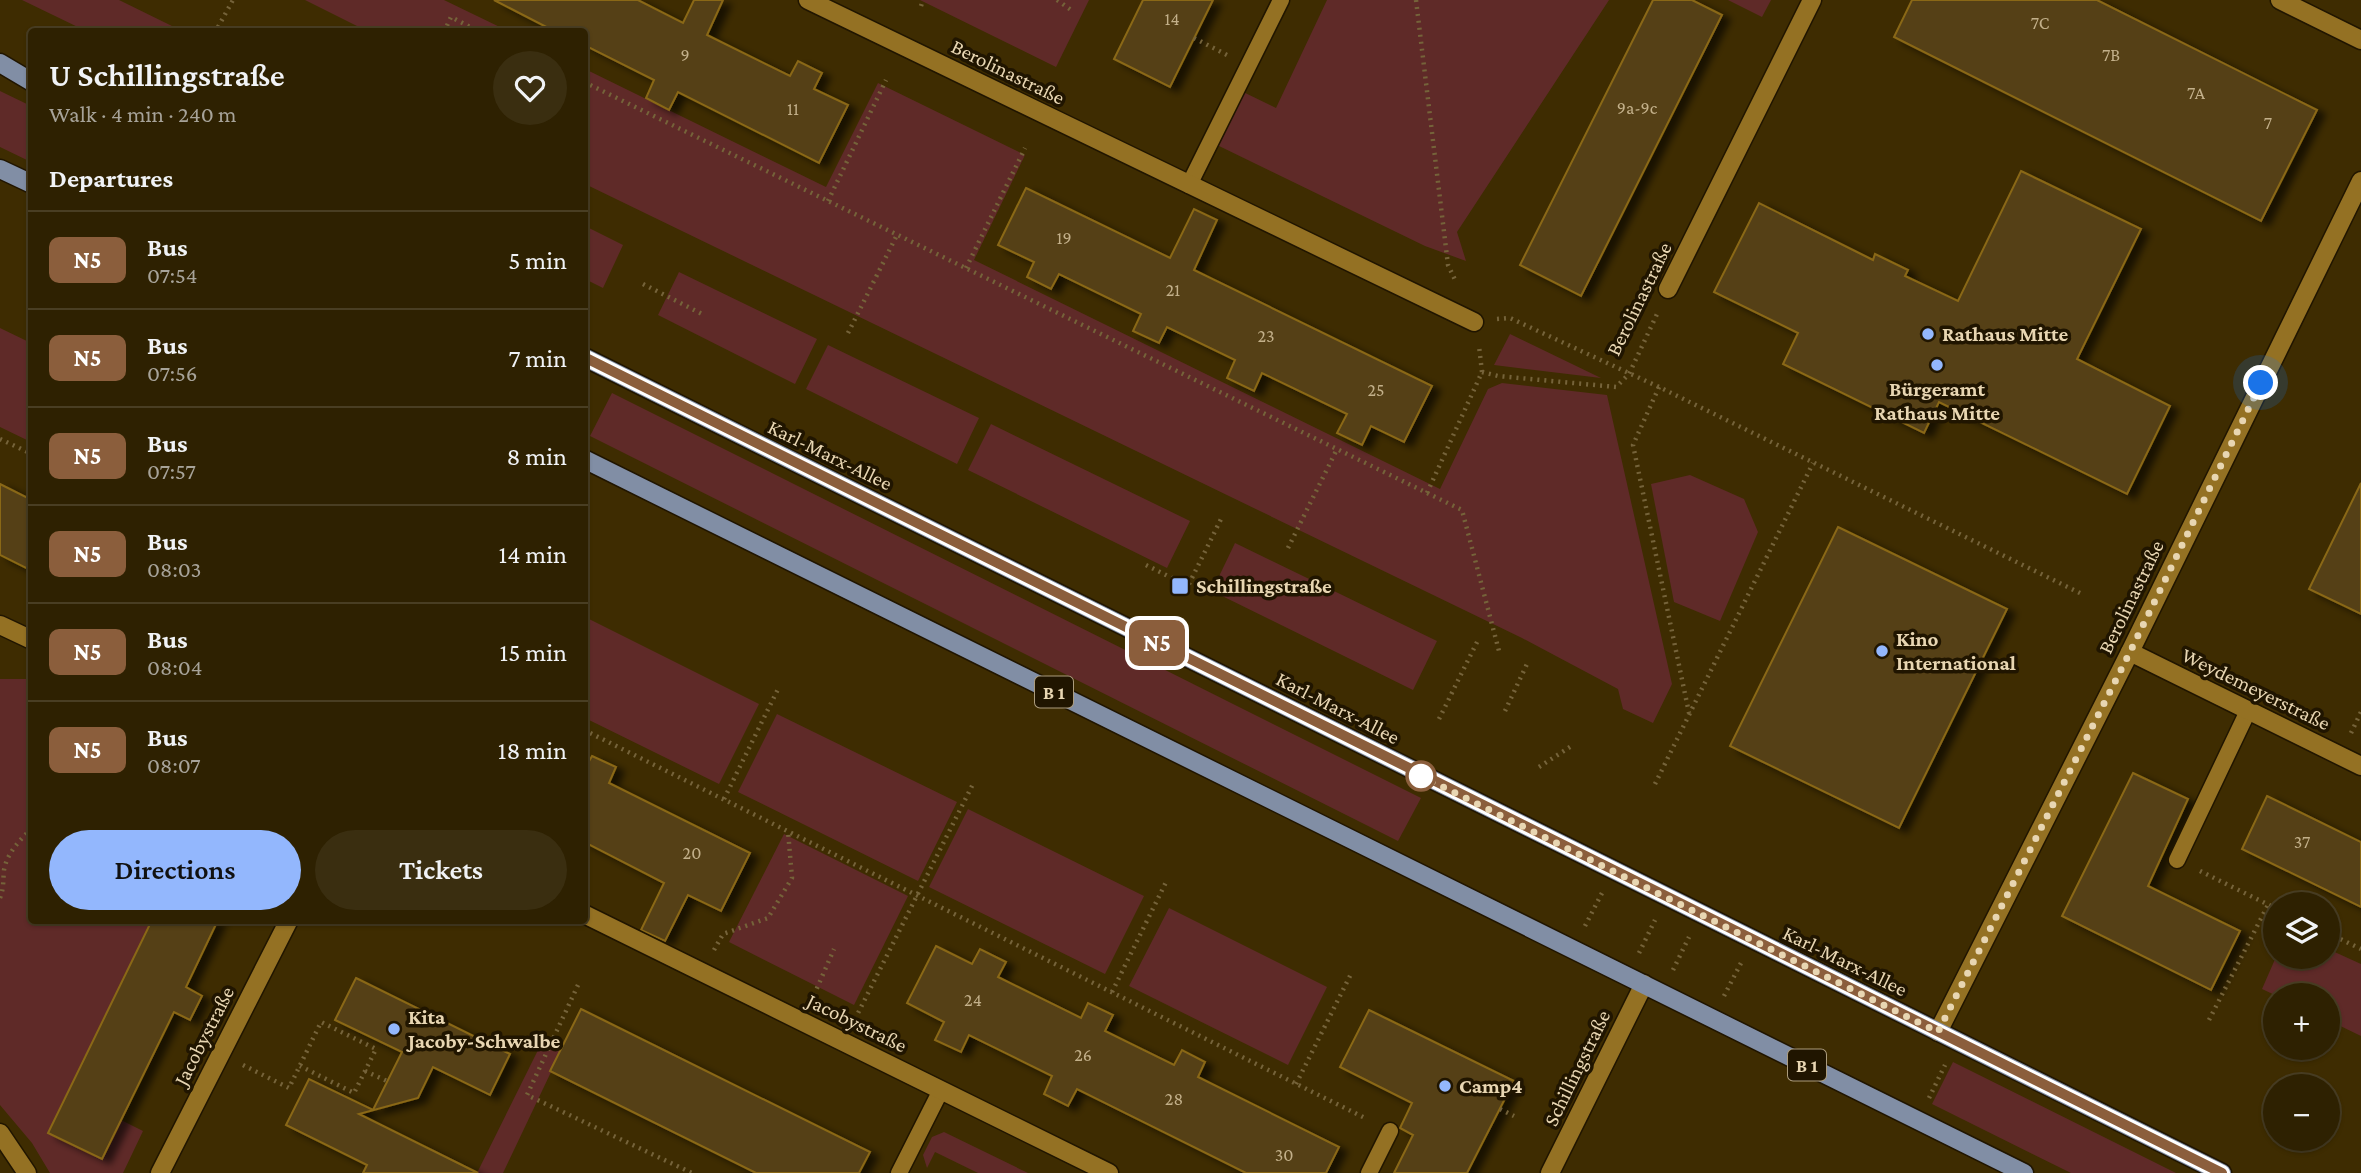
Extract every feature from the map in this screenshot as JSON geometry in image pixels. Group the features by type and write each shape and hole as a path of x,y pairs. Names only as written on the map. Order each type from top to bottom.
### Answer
{"main road":[{"path":"0,63 28,80"},
{"path":"0,169 28,182"},
{"name":"Karl-Marx-Allee","path":"588,359 2222,1173"},
{"name":"B 1","path":"588,461 2024,1173"}],"street":[{"name":"Berolinastraße","path":"808,0 1474,322"},
{"name":"Berolinastraße","path":"1668,289 1812,0"},
{"path":"2280,0 2361,40"},
{"name":"Berolinastraße","path":"1938,1032 2130,652 2361,181"},
{"path":"0,625 28,638"},
{"name":"Weydemeyerstraße","path":"2130,652 2361,766"},
{"name":"Jacobystraße","path":"588,916 1109,1173"},
{"name":"Jacobystraße","path":"160,1173 287,924"},
{"name":"Schillingstraße","path":"1550,1173 1635,980"},
{"path":"0,1133 27,1173"}],"lane":[{"path":"1189,185 1282,0"},
{"path":"2177,860 2248,711"},
{"path":"899,1173 941,1090"},
{"path":"1369,1173 1390,1131"}],"path":[{"path":"218,27 233,0"},
{"path":"921,6 923,0"},
{"path":"1057,0 1074,12"},
{"path":"1416,0 1448,265 1474,322"},
{"path":"446,28 451,17 472,28"},
{"path":"1194,38 1234,58"},
{"path":"828,201 886,80"},
{"path":"588,84 1462,510 1499,650"},
{"path":"966,268 1025,148"},
{"path":"848,333 897,234"},
{"path":"643,284 702,314"},
{"name":"Berolinastraße","path":"1474,322 1510,318 1629,374 1668,289"},
{"path":"1427,493 1482,372 1498,376 1616,387 1629,374 2084,595"},
{"path":"1659,387 1633,445 1689,714"},
{"path":"0,439 28,452"},
{"path":"1289,548 1338,449"},
{"path":"1655,784 1813,463"},
{"path":"1146,565 1188,586 1223,515"},
{"path":"1439,719 1478,640"},
{"path":"1505,711 1527,664"},
{"path":"724,799 779,687"},
{"path":"588,732 1390,1131"},
{"path":"1539,767 1573,745"},
{"path":"843,1042 973,784"},
{"path":"700,971 723,934 768,918 792,878 788,831"},
{"path":"0,898 4,889 4,868 16,844 28,832"},
{"path":"2177,860 2263,903"},
{"path":"1112,992 1167,880"},
{"path":"1582,934 1605,886"},
{"path":"1635,980 1666,898"},
{"path":"1661,993 1701,915"},
{"path":"2209,1020 2263,915"},
{"path":"2340,939 2361,949"},
{"path":"814,995 834,949"},
{"path":"1721,1003 1744,956"},
{"path":"1296,1084 1352,972"},
{"path":"578,985 527,1094 692,1173"},
{"path":"220,1055 289,1088 321,1022 376,1049 354,1093 300,1066"},
{"path":"365,1071 387,1082"},
{"path":"1500,1109 1514,1116"}],"shaded area":[{"path":"22,0 119,0 174,27 174,28 80,28"},
{"path":"305,0 444,0 502,28 361,28"},
{"path":"920,0 1089,0 1056,67"},
{"path":"1327,0 1609,0 1457,232 1466,261 1425,246 1217,145 1237,89 1276,108"},
{"path":"1728,0 1771,0 1762,17"},
{"path":"588,70 826,187 878,83 1025,155 974,260 1440,489 1488,389 1502,383 1607,395 1672,684 1653,723 1623,709 1618,689 1522,638 588,185"},
{"path":"0,91 28,105 28,161 0,147"},
{"path":"588,228 623,245 603,288 588,280"},
{"path":"679,272 817,339 795,384 658,315"},
{"path":"0,328 28,342 28,441 0,427"},
{"path":"1510,334 1601,378 1494,365"},
{"path":"828,345 979,418 957,464 806,389"},
{"path":"612,393 1421,798 1398,841 590,436"},
{"path":"991,424 1190,521 1167,568 968,470"},
{"path":"1690,475 1744,499 1758,532 1720,621 1674,602 1651,484"},
{"path":"1235,543 1437,641 1413,690 1212,591"},
{"path":"588,618 759,704 719,784 588,719"},
{"path":"0,679 28,679 28,924 151,924 48,1132 121,1120 143,1131 123,1173 50,1173 32,1143 0,1105"},
{"path":"777,714 957,802 918,881 738,792"},
{"path":"968,809 1144,896 1105,974 929,887"},
{"path":"784,834 908,896 854,1005 729,942"},
{"path":"1169,908 1327,987 1288,1065 1129,986"},
{"path":"2340,954 2361,964 2361,1036 2340,1026 2340,983 2265,983 2271,969 2340,969"},
{"path":"542,1042 561,1051 503,1173 477,1173"},
{"path":"1953,1062 2176,1173 2071,1173 1932,1104"},
{"path":"944,1132 1028,1173 978,1173 935,1152 927,1168 923,1155 932,1137"}],"building":[{"path":"494,0 638,0 683,23 694,0 723,0 707,35 790,76 798,61 822,73 814,89 848,105 819,163 678,92 669,110 646,98 654,80 588,47 588,28 548,28"},
{"path":"1143,0 1213,0 1170,87 1114,59"},
{"path":"1653,0 1692,0 1722,15 1581,296 1520,265"},
{"path":"1912,0 2097,0 2317,110 2261,221 1894,37"},
{"name":"Rathaus Mitte","path":"2021,171 2141,229 2077,359 2170,406 2127,494 1939,402 1924,433 1783,364 1798,333 1714,292 1759,203 1873,260 1875,254 1908,270 1905,276 1958,301"},
{"path":"1026,188 1170,258 1194,209 1217,220 1194,270 1432,386 1404,442 1371,426 1362,445 1337,433 1347,414 1262,373 1254,391 1227,378 1235,360 1167,327 1159,343 1133,331 1141,314 1059,274 1051,289 1027,277 1034,262 998,245"},
{"path":"2361,483 2361,614 2309,589"},
{"path":"0,484 28,498 28,569 0,555"},
{"name":"Kino International","path":"1838,527 2007,609 1899,828 1730,746"},
{"path":"592,756 616,767 609,783 750,853 721,911 688,895 665,941 641,930 664,883 588,844 588,763"},
{"path":"2133,773 2188,799 2148,886 2240,931 2211,990 2062,916"},
{"path":"2267,796 2361,842 2361,907 2340,897 2340,892 2330,892 2242,849"},
{"path":"150,924 216,924 186,987 202,996 190,1020 174,1012 102,1159 48,1133"},
{"path":"936,946 972,964 980,949 1006,962 998,977 1081,1018 1088,1003 1113,1015 1105,1031 1174,1065 1182,1050 1205,1062 1198,1077 1339,1147 1326,1173 1246,1173 1077,1089 1068,1106 1044,1094 1052,1076 969,1035 961,1052 935,1040 944,1022 907,1003"},
{"path":"356,978 510,1054 490,1095 433,1067 418,1098 359,1114 478,1173 363,1173 367,1165 286,1125 309,1079 373,1110 402,1052 335,1020"},
{"path":"581,1009 870,1152 859,1173 756,1173 550,1071"},
{"name":"Camp4","path":"1369,1010 1514,1081 1467,1173 1394,1173 1413,1135 1400,1128 1412,1103 1340,1067"}],"bus line":[{"name":"N5","path":"588,359 2222,1173"}],"place":[{"name":"Rathaus Mitte","path":"1928,334"},
{"name":"Bürgeramt Rathaus Mitte","path":"1937,365"},
{"name":"Schillingstraße","path":"1180,586"},
{"name":"Kino International","path":"1882,651"},
{"name":"Kita Jacoby-Schwalbe","path":"394,1029"},
{"name":"Camp4","path":"1445,1086"}],"route":[{"path":"1421,776 1938,1032 2130,652 2261,383"}]}
